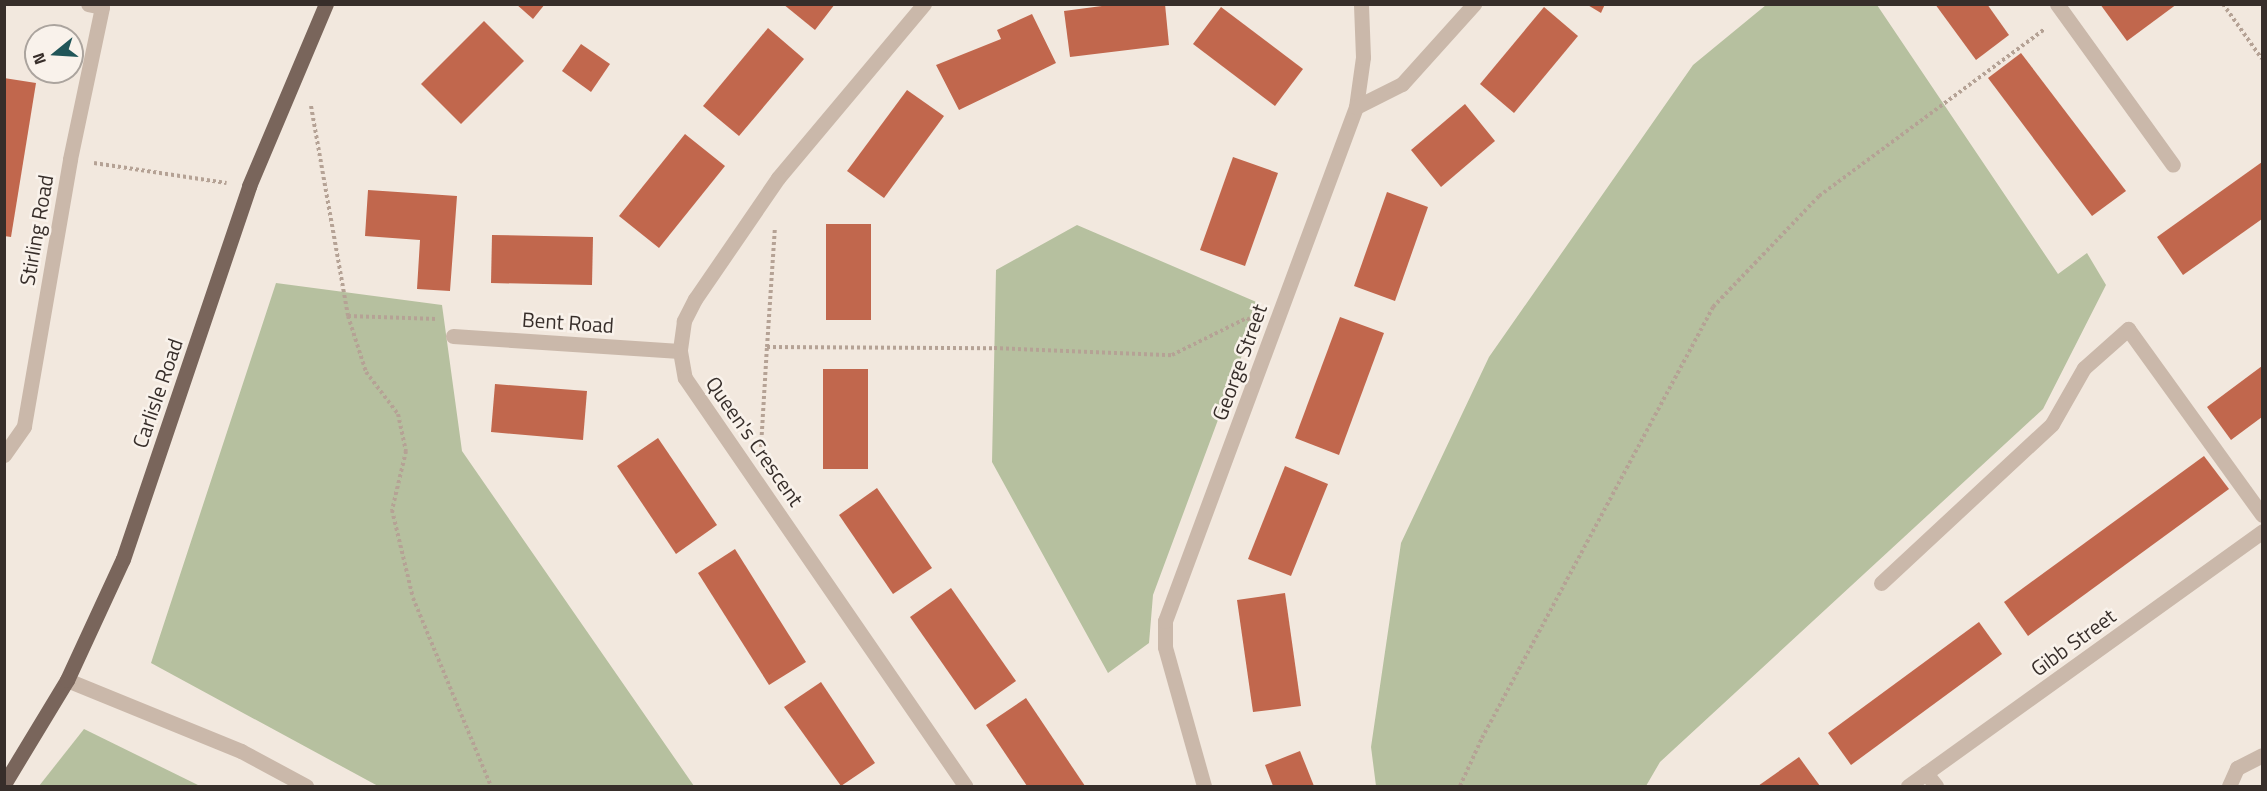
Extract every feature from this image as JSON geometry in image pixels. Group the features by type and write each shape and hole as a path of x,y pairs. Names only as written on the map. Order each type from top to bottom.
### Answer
{"main road":[{"name":"Carlisle Road","path":"4,784 67,680 123,559 249,186 290,82 326,4"}],"street":[{"name":"Queen's Crescent","path":"924,4 778,178 695,298 684,321 680,351 685,378 965,786"},
{"name":"George Street","path":"1204,786 1165,647 1165,621 1356,106 1363,57 1361,4"},
{"path":"1356,106 1402,84 1474,4"},
{"name":"Stirling Road","path":"4,455 24,426 95,6"},
{"path":"2061,9 2173,165"},
{"path":"1881,583 2052,423 2084,368 2128,329 2262,515"},
{"name":"Bent Road","path":"453,336 680,351"},
{"name":"Gibb Street","path":"1908,786 2262,532"},
{"path":"67,680 241,751 306,786"},
{"path":"2229,786 2237,768 2262,755"},
{"path":"1926,773 1936,786"}],"path":[{"path":"2223,4 2262,59"},
{"path":"1460,786 1482,738 1713,307 1820,196 2061,9"},
{"path":"290,82 309,96 348,316 366,372 398,414 406,451 392,510 413,598 491,786"},
{"path":"70,159 249,186"},
{"path":"759,484 775,224"},
{"path":"348,316 454,320 453,336"},
{"path":"767,347 994,348 1172,355 1247,318 1271,335"}],"green space":[{"path":"1766,5 1877,5 2058,274 2087,253 2106,285 2043,409 1660,762 1646,786 1376,786 1371,747 1401,543 1489,357 1693,65"},
{"path":"1077,225 1261,304 1153,595 1149,643 1108,673 992,462 996,270"},
{"path":"276,283 442,305 462,451 694,786 378,786 151,663"},
{"path":"84,729 200,786 39,786"}],"building":[{"path":"516,4 545,4 533,19"},
{"path":"783,4 835,4 815,30"},
{"path":"1117,4 1165,4 1169,45 1070,57 1064,11"},
{"path":"1586,4 1605,4 1601,13"},
{"path":"1935,4 1987,4 2009,35 1976,60"},
{"path":"2100,4 2177,4 2127,41"},
{"path":"1221,7 1303,69 1275,106 1193,44"},
{"path":"1544,7 1578,36 1514,113 1480,84"},
{"path":"1032,14 1056,63 959,110 936,65 1001,39 997,30"},
{"path":"484,21 524,61 461,124 421,84"},
{"path":"768,28 804,59 739,136 703,106"},
{"path":"581,44 610,64 591,92 562,71"},
{"path":"2021,53 2126,191 2092,216 1988,78"},
{"path":"4,78 24,81 24,84 36,84 11,237 4,236"},
{"path":"907,90 944,116 884,198 847,171"},
{"path":"1465,104 1495,141 1441,187 1411,150"},
{"path":"685,134 725,166 659,248 619,216"},
{"path":"1233,157 1278,173 1245,266 1200,250"},
{"path":"2262,162 2262,219 2183,275 2157,237"},
{"path":"368,190 457,196 450,291 417,289 420,240 365,236"},
{"path":"1387,192 1428,207 1395,301 1354,286"},
{"path":"826,224 871,224 871,320 826,320"},
{"path":"492,235 593,237 592,285 491,283"},
{"path":"1340,317 1384,333 1339,455 1295,438"},
{"path":"2262,366 2262,417 2231,440 2207,407"},
{"path":"823,369 868,369 868,469 823,469"},
{"path":"495,384 587,391 583,440 491,432"},
{"path":"658,438 717,525 676,554 617,466"},
{"path":"2204,456 2229,489 2028,636 2004,602"},
{"path":"1285,466 1328,484 1291,576 1248,559"},
{"path":"877,488 932,568 893,594 839,515"},
{"path":"735,549 806,662 769,685 698,573"},
{"path":"951,588 1016,681 975,710 910,617"},
{"path":"1285,593 1301,706 1253,712 1237,600"},
{"path":"1979,622 2002,654 1851,765 1828,733"},
{"path":"821,682 875,763 841,786 784,707"},
{"path":"1026,698 1085,786 1027,786 986,725"},
{"path":"1300,751 1314,786 1273,786 1265,765"},
{"path":"1799,757 1820,786 1758,786"}]}
